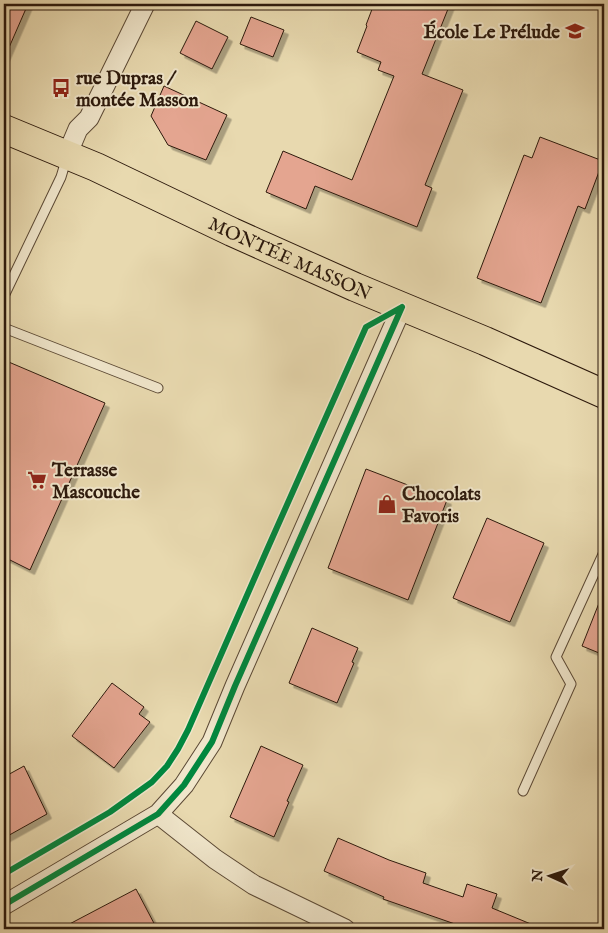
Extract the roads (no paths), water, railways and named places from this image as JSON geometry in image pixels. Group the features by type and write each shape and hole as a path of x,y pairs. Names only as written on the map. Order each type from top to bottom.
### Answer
{"main road":[{"name":"MONTÉE MASSON","path":"4,129 115,176 232,232 604,394"}],"street":[{"path":"68,155 78,129 89,118 145,4"},
{"path":"4,905 158,814 184,785 212,742 402,306"},
{"path":"158,814 215,859 254,885 345,929"}],"lane":[{"path":"4,296 61,177 68,155"},
{"path":"4,328 158,388"},
{"path":"522,791 571,684 556,657 604,552"}],"place":[{"name":"École Le Prélude","path":"575,31"},
{"name":"rue Dupras / montée Masson","path":"61,88"},
{"name":"Terrasse Mascouche","path":"37,480"},
{"name":"Chocolats Favoris","path":"387,504"}]}
